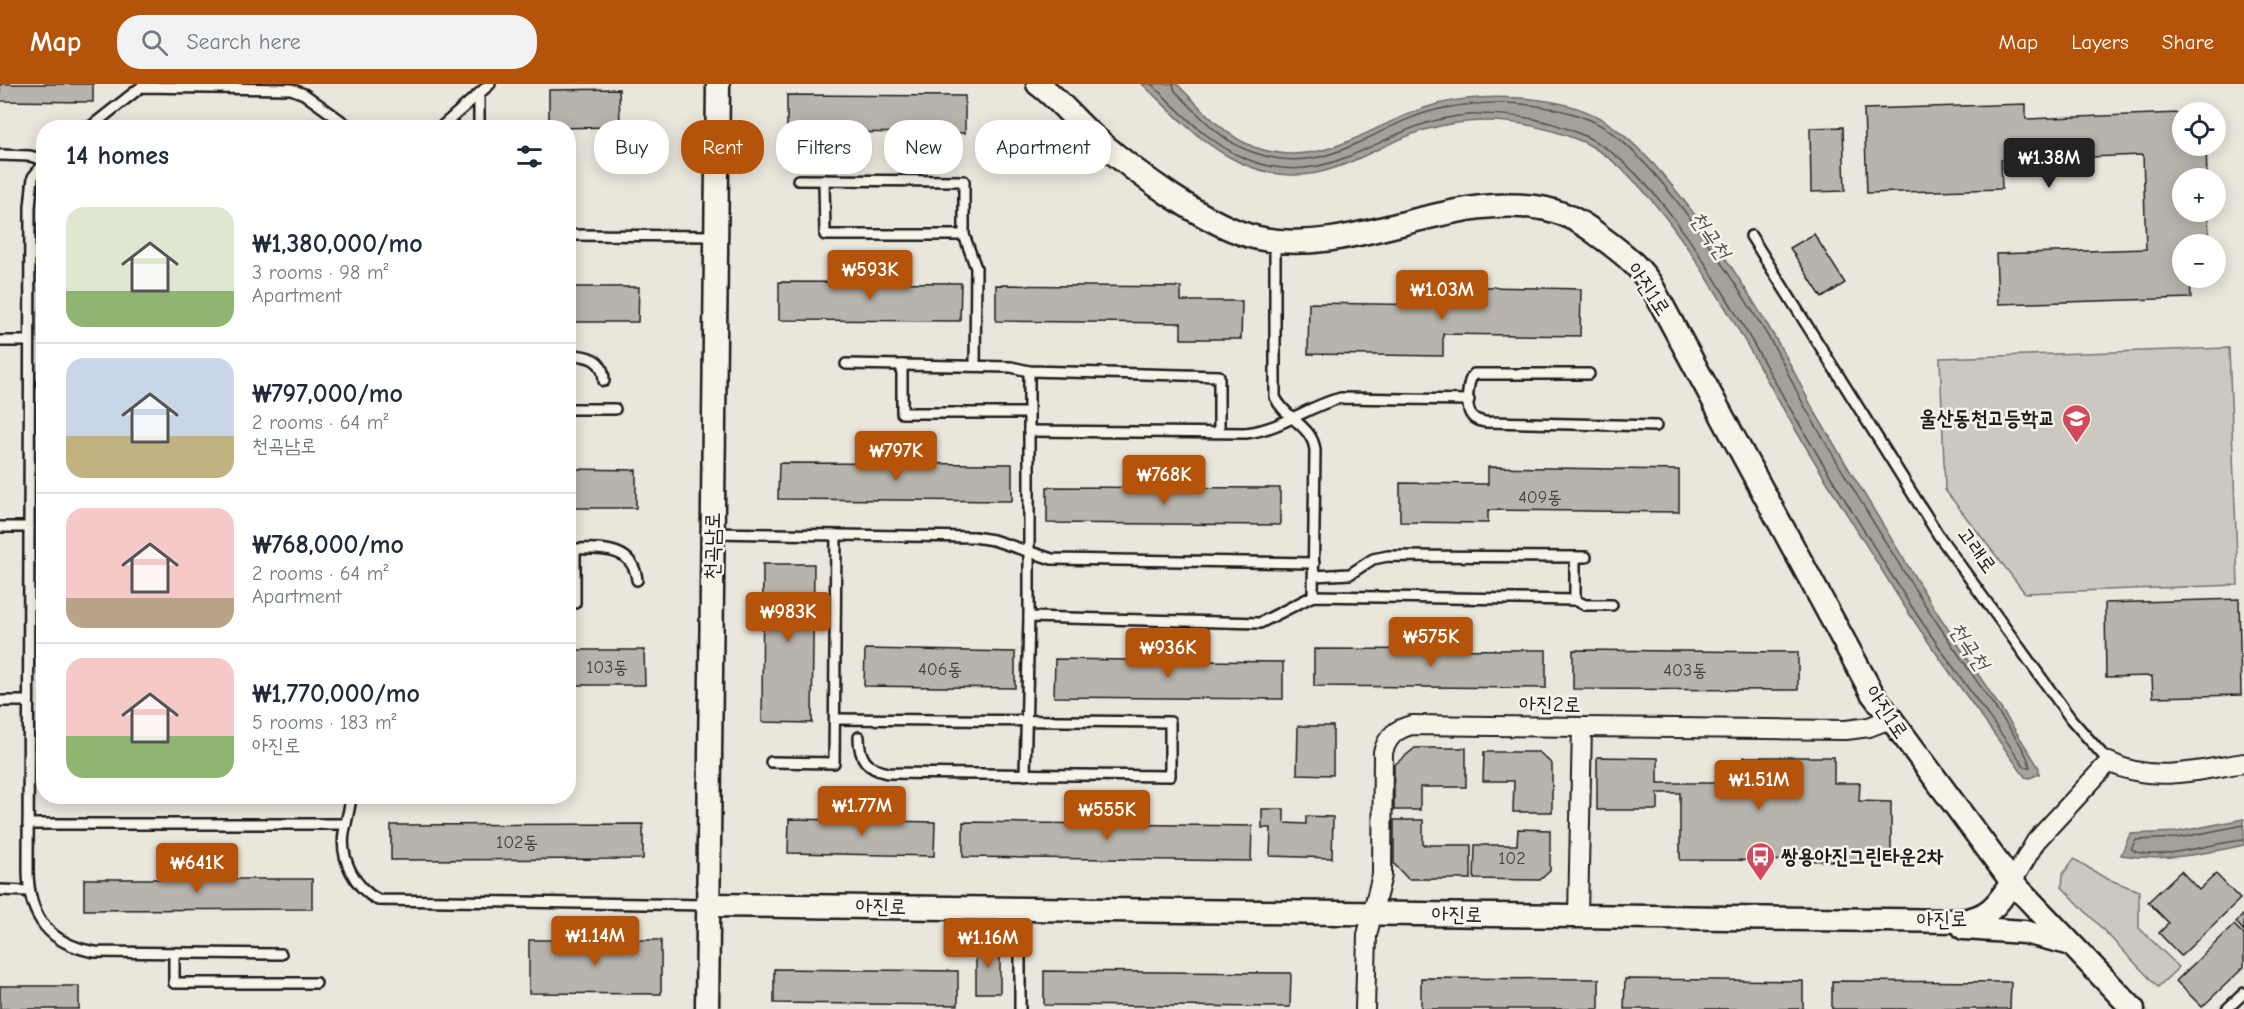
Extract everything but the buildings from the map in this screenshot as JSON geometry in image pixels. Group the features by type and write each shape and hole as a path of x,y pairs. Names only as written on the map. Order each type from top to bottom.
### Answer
{"street":[{"name":"천곡남로","path":"707,1009 718,84"},
{"name":"아진1로","path":"1038,84 1093,136 1191,209 1233,230 1275,241 1298,242 1343,236 1456,212 1506,207 1559,213 1578,221 1636,264 1650,283 1872,693 2012,882"},
{"name":"아진2로","path":"1365,1009 1365,951 1382,864 1383,753 1392,734 1412,725 1846,730 1890,719"},
{"path":"1578,915 1582,727"},
{"path":"2133,1009 2012,882 2036,841 2109,762 2121,768 2160,776 2244,763"},
{"name":"아진로","path":"708,905 1974,920 1993,910 2012,882"},
{"path":"1898,920 1932,926 2024,932 2069,944"}],"lane":[{"path":"449,120 490,84"},
{"path":"98,120 140,85 291,89 304,94 340,120"},
{"path":"479,94 479,120"},
{"path":"0,155 30,156 36,159"},
{"path":"36,173 31,189 29,341 28,824 29,891 32,906 40,921 53,935 79,949 94,952 281,954"},
{"path":"798,180 964,181 964,235 976,268 975,366"},
{"path":"824,180 825,235 964,235"},
{"path":"576,235 716,236"},
{"name":"고래로","path":"1751,236 1939,536 2071,719 2109,762"},
{"path":"1275,241 1274,387 1279,406 1307,430 1314,442 1314,596"},
{"path":"0,340 29,341"},
{"path":"576,356 595,359 603,372 603,381"},
{"path":"846,364 1011,367 1029,371 1220,376 1219,432"},
{"path":"902,365 902,412 1029,413"},
{"path":"1025,775 1029,617 1029,371"},
{"path":"1589,374 1479,373 1470,379 1469,400 1473,417 1485,422 1656,426"},
{"path":"1029,431 1262,431 1294,419 1328,401 1341,398 1469,400"},
{"path":"576,409 615,409"},
{"path":"0,527 29,527"},
{"path":"712,533 975,537 993,540 1052,559 1314,563"},
{"path":"771,762 834,763 837,535"},
{"path":"576,549 618,551 636,568 637,580"},
{"path":"1314,576 1350,574 1373,559 1389,556 1586,557"},
{"path":"1575,557 1575,600"},
{"path":"1029,617 1260,623 1314,596 1575,600 1586,604 1612,604"},
{"path":"0,701 28,701"},
{"path":"835,719 1170,722 1170,776 898,774 870,768 860,756 859,737"},
{"path":"350,804 343,844 348,867 367,894 378,900 708,905"},
{"path":"28,824 346,824"},
{"path":"0,890 29,891"},
{"path":"1020,908 1020,1009"},
{"path":"174,953 174,982 316,983"},
{"path":"2227,1009 2244,993"}],"shaded area":[{"path":"2229,348 2238,585 2025,593 1945,490 1940,358"},
{"path":"2074,859 2105,878 2139,891 2139,928 2179,967 2158,987 2062,887 2063,874"}],"water":[{"name":"천곡천","path":"1142,84 1177,84 1212,120 1232,135 1254,147 1280,153 1304,154 1327,149 1414,112 1455,100 1474,98 1516,98 1557,103 1592,114 1618,130 1671,184 1722,253 1784,354 1812,407 1864,493 1931,603 2039,768 2039,774 2030,778 2025,777 1941,661 1827,482 1698,264 1641,188 1611,160 1581,141 1565,135 1514,123 1480,121 1445,125 1418,132 1347,164 1323,171 1298,175 1271,173 1227,156 1188,128"},
{"path":"2244,819 2244,845 2168,857 2121,855 2130,834 2177,832"}],"place":[{"name":"울산동천고등학교","path":"2076,444"},
{"name":"쌍용아진그린타운2차","path":"1760,882"}]}
